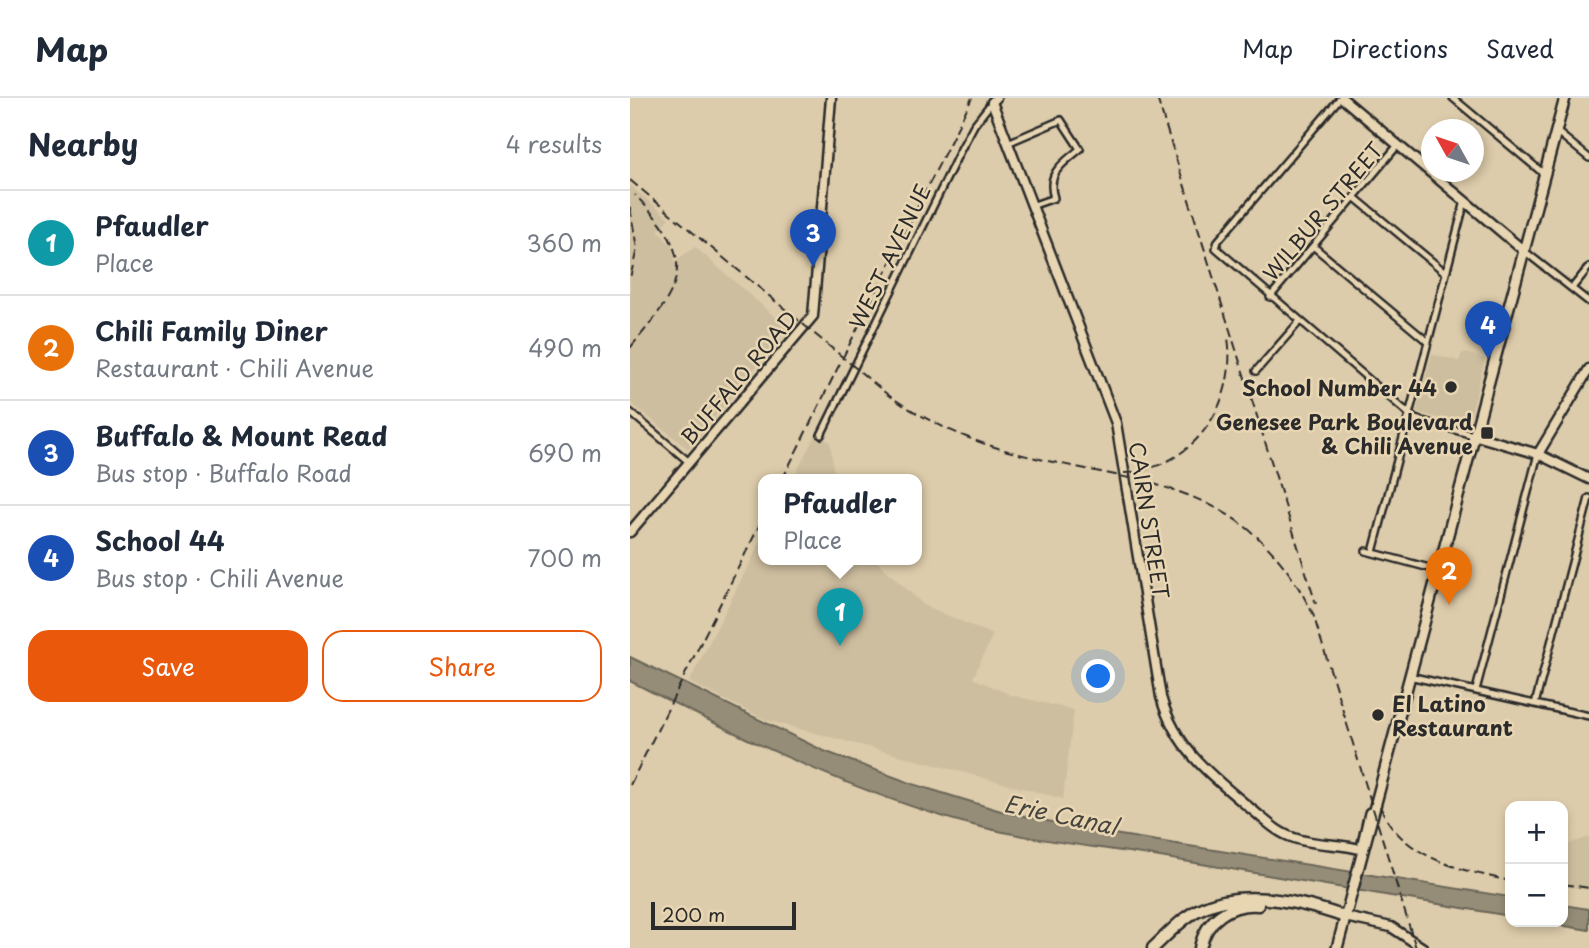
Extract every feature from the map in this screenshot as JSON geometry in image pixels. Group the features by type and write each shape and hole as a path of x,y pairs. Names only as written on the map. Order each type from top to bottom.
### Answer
{"highway":[{"path":"1153,948 1186,918 1226,900 1262,899 1345,917"},
{"path":"1200,948 1205,932 1215,919 1240,906 1345,917"}],"main road":[{"path":"1337,948 1375,792 1389,751 1563,99"}],"street":[{"name":"BUFFALO ROAD","path":"630,533 813,316 831,98"},
{"path":"1588,478 1538,454 1419,421 1270,297 1216,248 1218,241 1341,98 1589,302"},
{"path":"1453,98 1544,174"},
{"name":"CAIRN STREET","path":"994,100 1116,422 1161,697 1174,731 1189,754 1207,772 1282,833 1303,841 1363,850"},
{"name":"WEST AVENUE","path":"821,435 961,149 974,125 994,100"},
{"path":"1010,142 1061,120 1080,149 1053,173 1051,184 1054,198 1034,205"},
{"path":"1556,131 1589,158"},
{"name":"WILBUR STREET","path":"1270,297 1398,145"},
{"path":"1354,197 1446,273"},
{"path":"1437,570 1369,551 1409,414 1465,201"},
{"path":"1312,246 1428,342"},
{"path":"1572,288 1589,267"},
{"path":"1256,371 1300,321"},
{"path":"1476,690 1538,454 1589,369"},
{"path":"630,412 690,462"},
{"path":"1535,704 1589,498"},
{"path":"1409,676 1589,716"},
{"path":"1345,917 1391,927 1423,948"}],"shaded area":[{"path":"630,185 669,218 658,231 672,246 675,261 695,247 788,328 688,449 630,402"},
{"name":"School Number 44","path":"1462,352 1485,359 1468,426 1416,412 1432,354 1459,361"},
{"path":"816,434 830,442 834,474 795,474"},
{"path":"758,547 758,565 880,565 924,605 993,635 973,678 1011,695 1074,710 1063,799 766,720 689,682"},
{"path":"630,657 824,751 913,784 1001,811 1089,830 1505,896 1505,915 1027,837 976,826 908,805 827,774 630,681"},
{"path":"1589,837 1589,890 1568,887 1568,844"},
{"path":"1568,906 1589,909 1589,930 1568,926"}],"railway":[{"path":"785,474 972,98"},
{"path":"1157,98 1316,604"},
{"path":"630,180 888,395 917,413 961,435 1008,451 1143,481 1183,494 1220,510 1255,535 1285,568 1313,614 1416,948"},
{"path":"630,348 662,307 672,289 677,272 676,255 669,237 635,195"},
{"path":"630,207 637,249 630,278"},
{"path":"1124,473 1148,469 1170,460 1205,430 1217,410 1225,387 1229,363 1228,338"},
{"path":"630,785 758,528"},
{"path":"1380,806 1390,824 1417,850 1453,866 1505,880"},
{"path":"1568,885 1589,888"}],"place":[{"name":"Buffalo & Mount Read","path":"813,267"},
{"name":"School 44","path":"1488,359"},
{"name":"School Number 44","path":"1451,387"},
{"name":"Genesee Park Boulevard & Chili Avenue","path":"1487,433"},
{"name":"Chili Family Diner","path":"1449,605"},
{"name":"Pfaudler","path":"840,646"},
{"name":"El Latino Restaurant","path":"1378,715"}],"water label":[{"name":"Erie Canal","path":"1061,814"}]}
